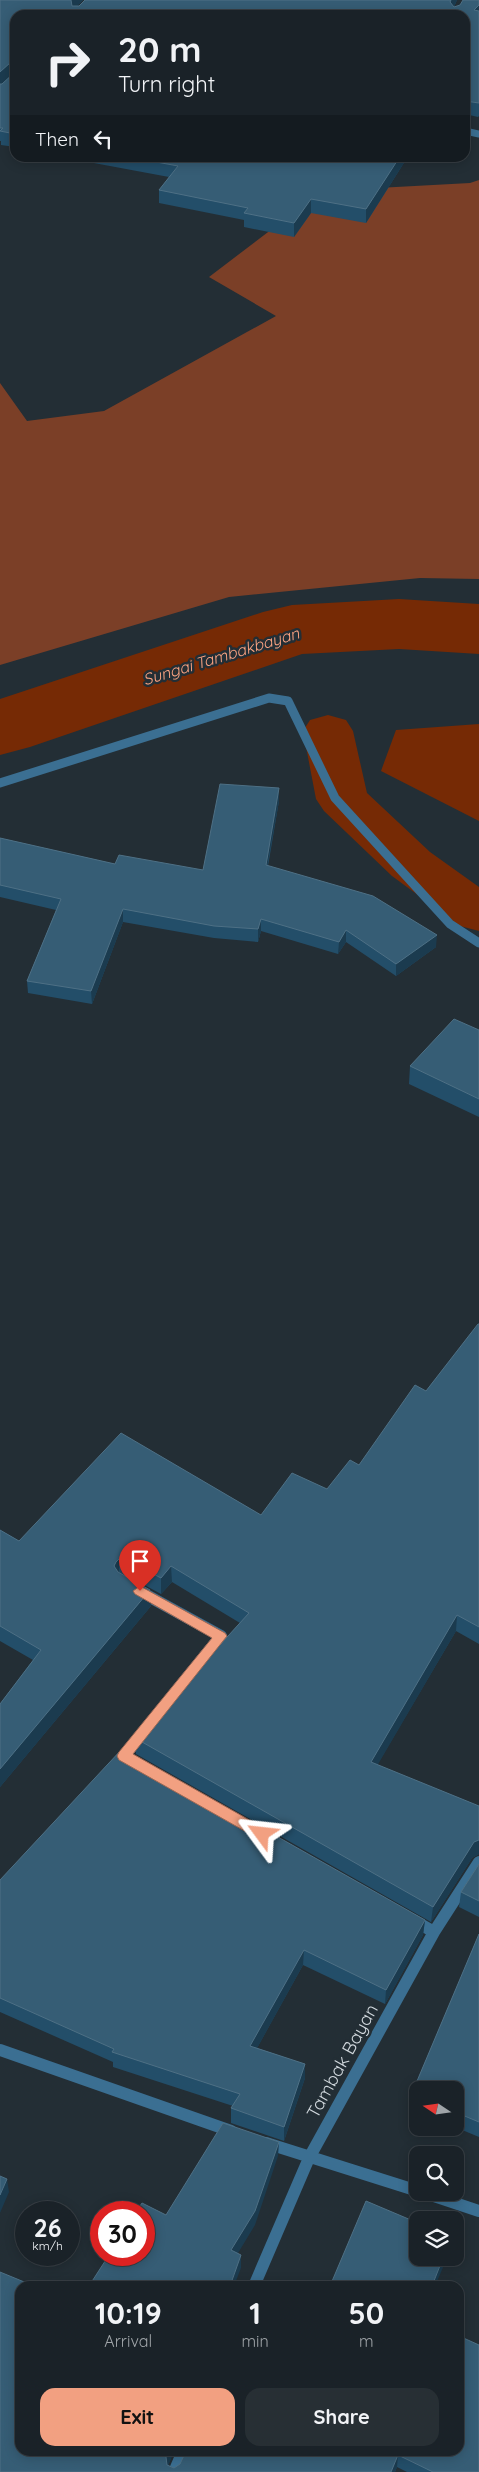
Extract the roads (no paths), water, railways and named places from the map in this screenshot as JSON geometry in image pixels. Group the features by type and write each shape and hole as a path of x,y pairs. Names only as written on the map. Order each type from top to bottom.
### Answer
{"street":[{"path":"0,783 269,698 288,701 335,798 450,924 479,943"},
{"path":"131,1586 221,1636 124,1756 141,1766"},
{"name":"Tambak Bayan","path":"256,2281 309,2158 434,1932 478,1869"},
{"path":"400,1913 434,1932"},
{"path":"0,2050 309,2158 409,2188"},
{"path":"449,2201 479,2211"},
{"path":"174,2472 181,2456"}],"waterway":[{"name":"Sungai Tambakbayan","path":"0,728 292,630 399,624 479,629"},
{"path":"328,731 342,799 411,864 479,913"}]}
